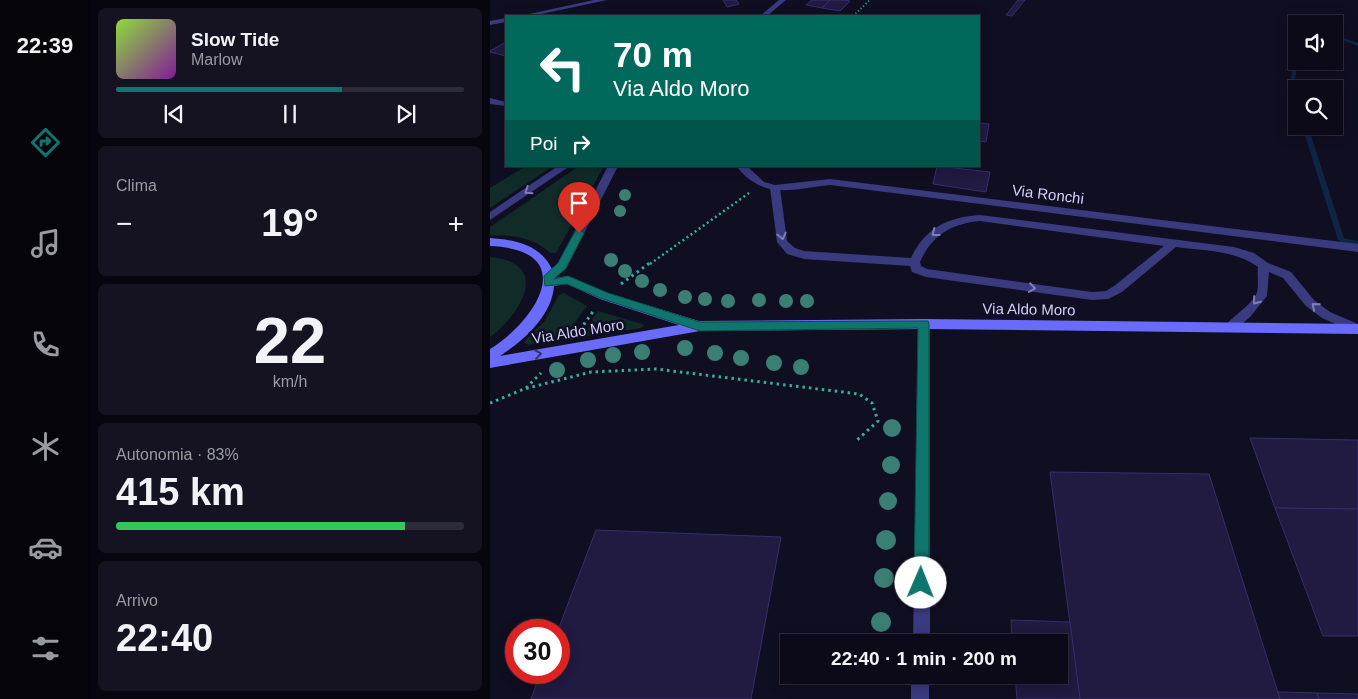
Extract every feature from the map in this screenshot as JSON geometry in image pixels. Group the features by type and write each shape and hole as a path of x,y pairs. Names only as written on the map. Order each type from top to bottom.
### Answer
{"main road":[{"path":"490,242 508,243 529,249 542,260 549,280 543,304 536,316 515,338 490,356"},
{"name":"Via Aldo Moro","path":"549,280 568,280 604,296 700,326"},
{"name":"Via Aldo Moro","path":"490,363 700,326 924,324 1358,329"}],"street":[{"path":"528,15 604,0"},
{"path":"764,15 783,0"},
{"path":"490,23 505,20"},
{"path":"490,101 505,104"},
{"path":"490,217 564,167"},
{"path":"549,280 562,266 612,167"},
{"name":"Via Ronchi","path":"742,167 761,184 775,188 830,182 1358,248"},
{"path":"775,188 782,242 791,251 804,255 914,262"},
{"path":"1173,244 1118,289 1108,294 1092,296 926,273 916,269 914,262 926,239 944,226 962,219 980,218 1234,251 1250,256 1264,266 1287,275 1310,303 1326,315 1358,329"},
{"path":"1230,328 1246,314 1263,293 1262,278 1264,266"},
{"path":"920,634 924,324"},
{"path":"920,684 920,699"}],"path":[{"path":"854,15 870,0"},
{"path":"524,389 566,350 604,296 761,184"},
{"path":"490,403 524,389 591,372 656,369 859,394 872,403 878,421 856,441"}],"green space":[{"path":"524,167 552,167 490,208 490,188"},
{"path":"578,167 603,167 556,253 550,253 537,244 522,238 490,236 490,227"},
{"path":"490,257 509,261 521,269 525,279 525,291 512,316 490,337"},
{"path":"564,293 587,306 563,339 528,345 524,342 544,322 559,295"},
{"path":"598,311 642,324 644,326 581,337"}],"building":[{"path":"723,0 736,0 739,4 727,7"},
{"path":"812,0 830,0 822,8 806,5"},
{"path":"830,0 850,1 840,11 822,8"},
{"path":"1018,0 1025,0 1012,16 1006,15"},
{"path":"505,43 505,56 490,51"},
{"path":"980,123 989,124 986,142 980,141"},
{"path":"937,167 990,172 986,192 933,184"},
{"path":"1250,438 1358,440 1358,509 1275,508"},
{"path":"1050,472 1209,474 1280,699 1080,699"},
{"path":"1275,508 1358,509 1358,636 1323,636"},
{"path":"596,530 781,537 751,699 531,699 537,684 570,684 570,619 562,619"},
{"path":"1011,620 1070,622 1080,699 1017,699 1016,684 1068,684 1068,634 1012,634"},
{"path":"1278,692 1317,693 1319,699 1280,699"},
{"path":"1317,693 1358,694 1358,699 1319,699"}],"waterway":[{"path":"1343,39 1358,45"},
{"path":"1293,80 1294,70"},
{"path":"1308,135 1341,240 1358,243"}],"route":[{"path":"579,233 562,266 549,276 549,284 568,280 604,296 700,326 924,324 921,583"}]}
